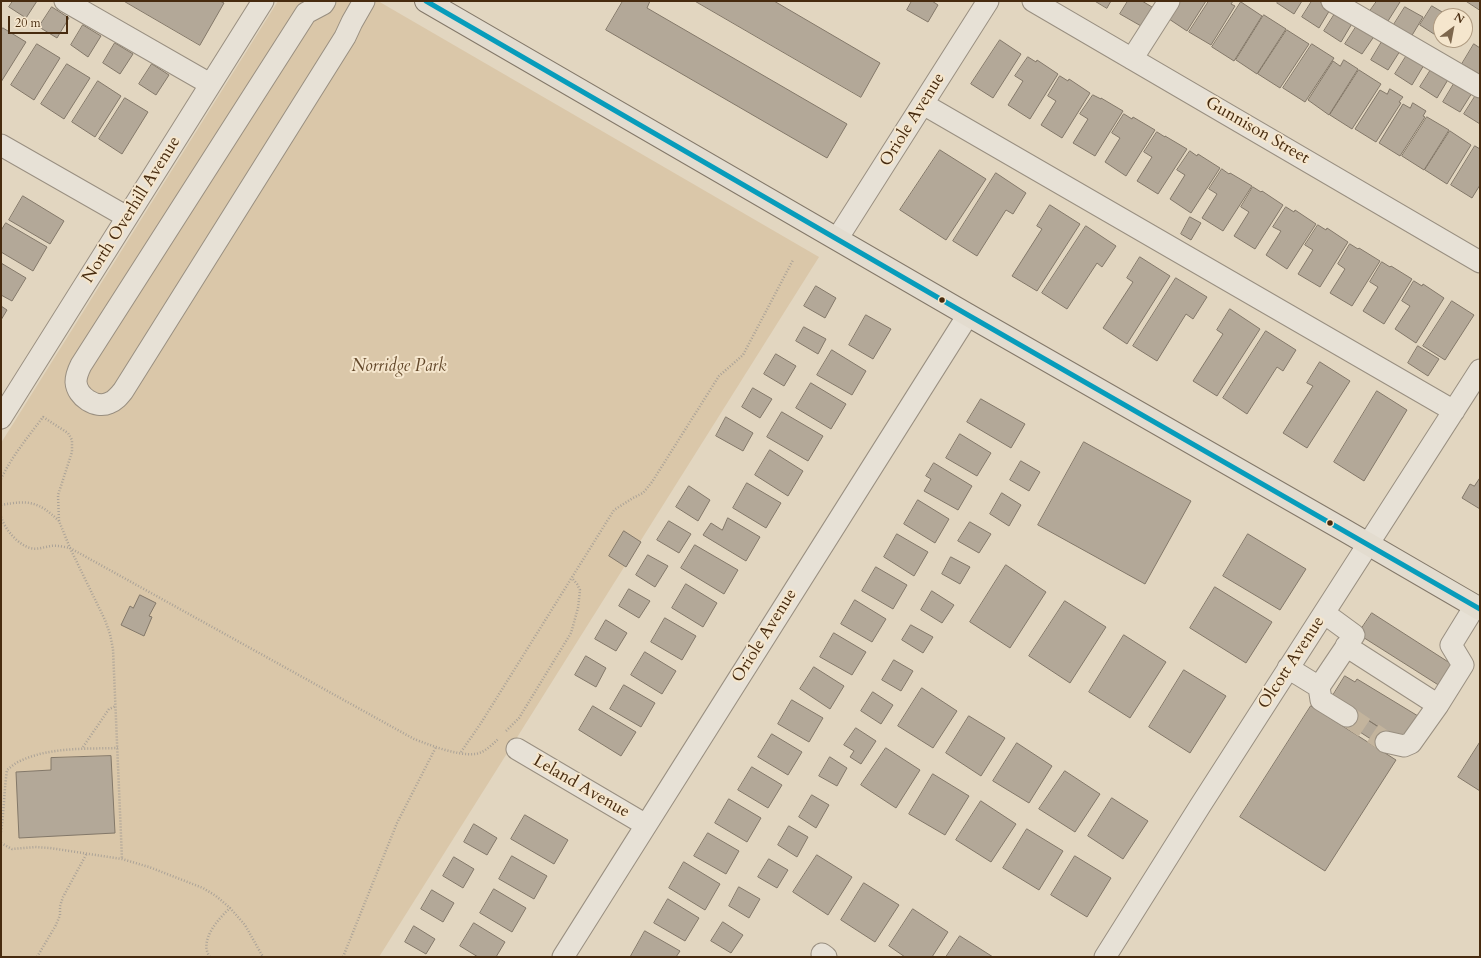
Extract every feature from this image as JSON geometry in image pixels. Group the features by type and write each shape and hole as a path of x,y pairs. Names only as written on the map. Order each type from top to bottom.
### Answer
{"main road":[{"path":"426,1 1478,608"}],"street":[{"path":"64,1 210,84"},
{"name":"North Overhill Avenue","path":"1,418 263,1"},
{"path":"325,1 323,4 306,13 81,365 77,374 76,384 80,393 88,400 99,405 108,404 115,400 123,391 345,37 364,1"},
{"name":"Oriole Avenue","path":"837,239 988,1"},
{"name":"Gunnison Street","path":"1033,1 1480,262"},
{"path":"1132,59 1169,1"},
{"path":"1332,1 1480,87"},
{"path":"923,104 1454,411"},
{"path":"1,145 127,217"},
{"name":"Oriole Avenue","path":"563,957 968,315"},
{"name":"Olcott Avenue","path":"1105,957 1288,668 1480,370"},
{"path":"1386,742 1404,746 1411,743 1438,705 1463,665 1451,645 1478,608"},
{"path":"1324,613 1354,635 1319,687 1321,700 1347,716"},
{"path":"1346,646 1438,705"},
{"path":"1288,668 1319,687"},
{"name":"Leland Avenue","path":"517,749 646,825"}],"path":[{"path":"461,753 614,510 643,493 652,482 719,376 743,355 793,260"},
{"path":"1,479 18,450 44,417 68,433 72,440 72,452 58,495 59,521 110,634 116,706 122,859"},
{"path":"1,505 18,502 33,503 46,509 59,521"},
{"path":"1,517 10,533 30,548 52,546 70,548 414,739 436,747 461,753 476,754 490,746 498,739"},
{"path":"503,733 519,718 571,633 578,608 580,590 572,578"},
{"path":"82,748 109,710 116,706"},
{"path":"343,957 397,823 436,747"},
{"path":"1,832 5,809 7,770 19,762 38,755 56,751 82,748 118,748"},
{"path":"1,843 12,849 35,847 122,859 149,867 203,888 216,896 230,908 245,925 263,957"},
{"path":"37,957 56,925 60,915 60,906 63,897 87,853"},
{"path":"210,957 207,947 211,930 230,908"}],"green space":[{"name":"Norridge Park","path":"278,1 378,1 819,257 379,957 1,957 1,443"}],"building":[{"path":"13,1 37,1 26,18 9,7"},
{"path":"124,1 220,1 224,3 200,45"},
{"path":"623,1 650,1 647,8 847,124 827,158 606,30"},
{"path":"695,1 774,1 880,63 861,97"},
{"path":"912,1 932,1 938,5 928,22 907,10"},
{"path":"1095,1 1111,1 1107,8"},
{"path":"1128,1 1142,1 1152,7 1141,26 1120,14"},
{"path":"1176,1 1206,1 1187,31 1166,17"},
{"path":"1209,1 1233,1 1231,4 1235,6 1211,45 1189,32"},
{"path":"1279,1 1302,1 1294,14 1277,3"},
{"path":"1312,1 1319,1 1331,8 1319,28 1302,17"},
{"path":"1377,1 1400,2 1388,21 1370,11"},
{"path":"1466,1 1480,1 1480,10"},
{"path":"1241,2 1262,16 1234,61 1212,47"},
{"path":"1432,6 1435,8 1433,8 1433,33 1420,25"},
{"path":"52,7 69,18 57,38 39,27"},
{"path":"1405,7 1423,17 1411,37 1393,26"},
{"path":"1336,12 1353,22 1341,42 1324,31"},
{"path":"1264,15 1286,29 1257,74 1236,60"},
{"path":"1358,24 1375,35 1362,54 1345,44"},
{"path":"83,25 101,36 88,57 71,45"},
{"path":"3,28 26,42 1,82 1,31"},
{"path":"1287,30 1309,44 1280,88 1258,74"},
{"path":"1000,40 1021,54 993,98 971,84"},
{"path":"1383,40 1400,51 1388,70 1371,60"},
{"path":"115,43 133,54 120,74 103,63"},
{"path":"37,44 60,58 34,100 11,85"},
{"path":"1312,44 1334,58 1305,102 1283,88"},
{"path":"1474,44 1480,48 1479,74 1462,64 1473,48"},
{"path":"1407,55 1424,65 1412,85 1395,74"},
{"path":"1028,57 1036,62 1037,60 1058,74 1030,119 1008,105 1023,81 1015,76"},
{"path":"1344,60 1358,69 1329,115 1308,100 1333,61 1340,66"},
{"path":"67,64 90,78 64,119 41,104"},
{"path":"152,64 169,75 156,95 139,84"},
{"path":"1432,68 1449,78 1437,98 1420,87"},
{"path":"1359,70 1381,84 1352,129 1330,115"},
{"path":"1060,76 1068,81 1069,79 1090,93 1062,138 1041,125 1056,101 1048,96"},
{"path":"98,81 121,96 95,137 72,122"},
{"path":"1455,82 1472,93 1460,112 1443,102"},
{"path":"1390,89 1403,97 1399,102 1401,103 1376,142 1355,129 1380,90 1387,94"},
{"path":"1093,95 1123,111 1095,156 1073,143 1088,119 1080,114"},
{"path":"1476,95 1480,97 1480,124 1464,114"},
{"path":"125,98 148,112 122,154 99,139"},
{"path":"1413,103 1426,111 1423,116 1425,117 1400,156 1379,143 1403,104 1410,108"},
{"path":"1124,114 1132,119 1133,117 1155,130 1126,176 1105,162 1120,138 1112,133"},
{"path":"1427,117 1449,130 1424,170 1402,156"},
{"path":"1450,131 1471,145 1447,184 1425,170"},
{"path":"1157,132 1187,149 1158,194 1137,181 1152,157 1144,152"},
{"path":"1475,146 1480,149 1480,185 1472,198 1451,185"},
{"path":"940,150 986,179 946,240 900,210"},
{"path":"1190,151 1197,156 1198,154 1220,168 1191,213 1170,199 1185,175 1177,170"},
{"path":"1222,169 1252,186 1223,231 1202,218 1217,194 1209,189"},
{"path":"996,173 1026,193 1013,214 1006,210 977,256 953,241"},
{"path":"1253,187 1261,192 1262,191 1283,205 1255,249 1234,236 1249,212 1241,207"},
{"path":"23,196 64,221 50,244 9,220"},
{"path":"1050,205 1080,224 1037,291 1012,276 1042,229 1037,226"},
{"path":"1286,207 1294,212 1295,210 1316,224 1287,269 1266,255 1281,231 1273,227"},
{"path":"1190,217 1201,223 1191,240 1181,234"},
{"path":"6,223 47,247 33,271 1,252 1,231"},
{"path":"1318,225 1326,230 1327,228 1348,242 1320,287 1298,274 1313,250 1305,245"},
{"path":"1086,226 1116,246 1102,267 1097,263 1067,309 1042,293"},
{"path":"1350,244 1380,261 1352,306 1330,293 1345,269 1338,264"},
{"path":"1140,257 1170,276 1127,344 1103,328 1133,282 1127,278"},
{"path":"1382,262 1412,279 1384,324 1363,311 1378,287 1370,282"},
{"path":"1,263 26,278 12,301 1,295"},
{"path":"1176,278 1207,297 1193,319 1186,314 1157,361 1133,346"},
{"path":"1414,281 1422,286 1423,284 1444,298 1416,343 1395,329 1410,306 1402,301"},
{"path":"816,286 836,298 825,318 804,306"},
{"path":"1452,301 1474,315 1445,360 1423,346"},
{"path":"1,306 7,310 1,320"},
{"path":"1230,309 1260,329 1217,396 1193,381 1223,334 1217,330"},
{"path":"866,315 891,329 873,359 849,345"},
{"path":"804,327 826,339 818,354 796,341"},
{"path":"1266,331 1296,350 1283,371 1277,367 1247,414 1223,398"},
{"path":"1418,346 1439,359 1428,376 1408,363"},
{"path":"832,350 866,371 852,395 817,375"},
{"path":"776,354 796,366 784,386 764,374"},
{"path":"1320,362 1350,381 1307,448 1283,433 1313,386 1307,383"},
{"path":"811,383 846,404 831,429 796,408"},
{"path":"753,388 772,399 760,418 742,407"},
{"path":"1377,391 1407,410 1364,481 1334,462"},
{"path":"981,399 1025,424 1011,448 967,422"},
{"path":"782,412 823,436 808,461 767,437"},
{"path":"726,417 753,433 743,451 716,436"},
{"path":"960,434 991,453 977,476 946,458"},
{"path":"1084,442 1191,501 1145,584 1038,525"},
{"path":"770,450 803,471 788,496 755,475"},
{"path":"1021,461 1040,472 1029,491 1010,480"},
{"path":"934,463 972,486 958,510 924,491 931,479 926,476"},
{"path":"1480,478 1480,509 1462,498 1470,484 1474,486"},
{"path":"747,483 781,503 766,528 733,508"},
{"path":"689,486 710,500 698,521 676,507"},
{"path":"1002,493 1021,505 1009,526 990,514"},
{"path":"918,500 949,519 935,543 904,524"},
{"path":"728,518 760,537 746,561 703,535 711,523 722,530"},
{"path":"669,521 691,534 679,553 657,540"},
{"path":"970,522 991,534 979,553 958,541"},
{"path":"624,531 641,542 626,567 609,556"},
{"path":"897,534 928,552 914,576 884,557"},
{"path":"1248,534 1306,569 1280,610 1223,576"},
{"path":"695,545 738,570 724,594 681,568"},
{"path":"648,555 668,566 655,587 636,575"},
{"path":"951,557 970,567 960,584 942,574"},
{"path":"1006,565 1046,592 1010,648 970,622"},
{"path":"876,567 907,585 893,609 862,591"},
{"path":"686,584 717,603 703,627 672,608"},
{"path":"1215,587 1272,622 1246,663 1190,628"},
{"path":"629,589 650,601 639,618 619,606"},
{"path":"932,591 954,605 942,623 921,610"},
{"path":"140,595 156,603 149,616 152,617 144,636 121,625 130,606 133,608"},
{"path":"855,600 886,619 872,642 841,624"},
{"path":"1065,601 1106,627 1070,683 1029,656"},
{"path":"1372,613 1453,665 1440,686 1358,634"},
{"path":"665,618 696,636 682,660 651,642"},
{"path":"606,620 627,633 616,651 595,639"},
{"path":"911,625 933,637 923,653 902,640"},
{"path":"834,633 866,652 852,675 820,657"},
{"path":"1124,635 1166,662 1130,718 1089,692"},
{"path":"645,652 676,671 662,694 631,675"},
{"path":"586,656 606,668 596,687 575,675"},
{"path":"894,660 913,671 901,691 882,680"},
{"path":"814,667 844,686 830,709 800,689"},
{"path":"1184,670 1226,696 1190,753 1149,727"},
{"path":"1345,676 1355,682 1357,679 1418,716 1405,736 1391,735 1332,697"},
{"path":"624,685 655,703 641,727 610,709"},
{"path":"922,688 957,711 933,748 898,726"},
{"path":"873,692 893,705 881,724 861,711"},
{"path":"792,700 823,718 809,742 778,724"},
{"path":"593,706 636,732 621,756 579,730"},
{"path":"1311,706 1396,760 1325,871 1240,817"},
{"path":"1351,709 1391,735 1383,747 1343,721"},
{"path":"969,716 1005,738 981,776 946,753"},
{"path":"856,728 876,741 861,764 850,757 854,751 844,745"},
{"path":"772,734 802,752 788,775 758,757"},
{"path":"1480,742 1480,791 1458,777"},
{"path":"1017,743 1052,766 1029,803 993,781"},
{"path":"886,748 920,770 896,808 861,785"},
{"path":"111,756 115,833 19,838 16,772 51,770 51,758"},
{"path":"830,757 847,768 837,786 819,776"},
{"path":"752,767 782,785 768,808 738,790"},
{"path":"1065,771 1100,794 1075,832 1039,809"},
{"path":"933,774 969,796 945,835 909,814"},
{"path":"812,795 829,805 816,828 799,817"},
{"path":"1112,798 1148,821 1123,859 1088,836"},
{"path":"729,799 761,818 747,842 715,823"},
{"path":"981,801 1016,824 991,862 956,840"},
{"path":"525,815 568,840 554,864 511,839"},
{"path":"474,824 497,838 487,855 464,842"},
{"path":"789,826 808,837 797,857 778,845"},
{"path":"1027,829 1063,851 1039,890 1003,868"},
{"path":"708,833 739,851 726,874 694,856"},
{"path":"817,855 852,877 828,915 793,892"},
{"path":"512,856 547,876 534,899 499,879"},
{"path":"1075,856 1111,878 1087,917 1051,895"},
{"path":"454,857 474,869 463,888 443,876"},
{"path":"769,859 788,870 777,888 758,877"},
{"path":"684,862 720,884 705,910 669,888"},
{"path":"864,883 899,905 875,942 841,920"},
{"path":"739,887 760,899 749,918 729,906"},
{"path":"494,889 526,908 512,932 480,913"},
{"path":"432,890 454,903 443,922 421,909"},
{"path":"668,899 699,918 685,941 654,923"},
{"path":"913,909 948,932 932,957 905,957 889,946"},
{"path":"723,922 743,935 731,953 711,941"},
{"path":"474,923 505,942 496,957 478,957 460,946"},
{"path":"414,926 435,939 426,954 405,942"},
{"path":"645,931 680,951 676,957 631,956"},
{"path":"960,936 993,957 946,957"}],"tunnel":[{"path":"1347,716 1386,742"}],"transit line":[{"path":"426,1 1480,609"}]}
